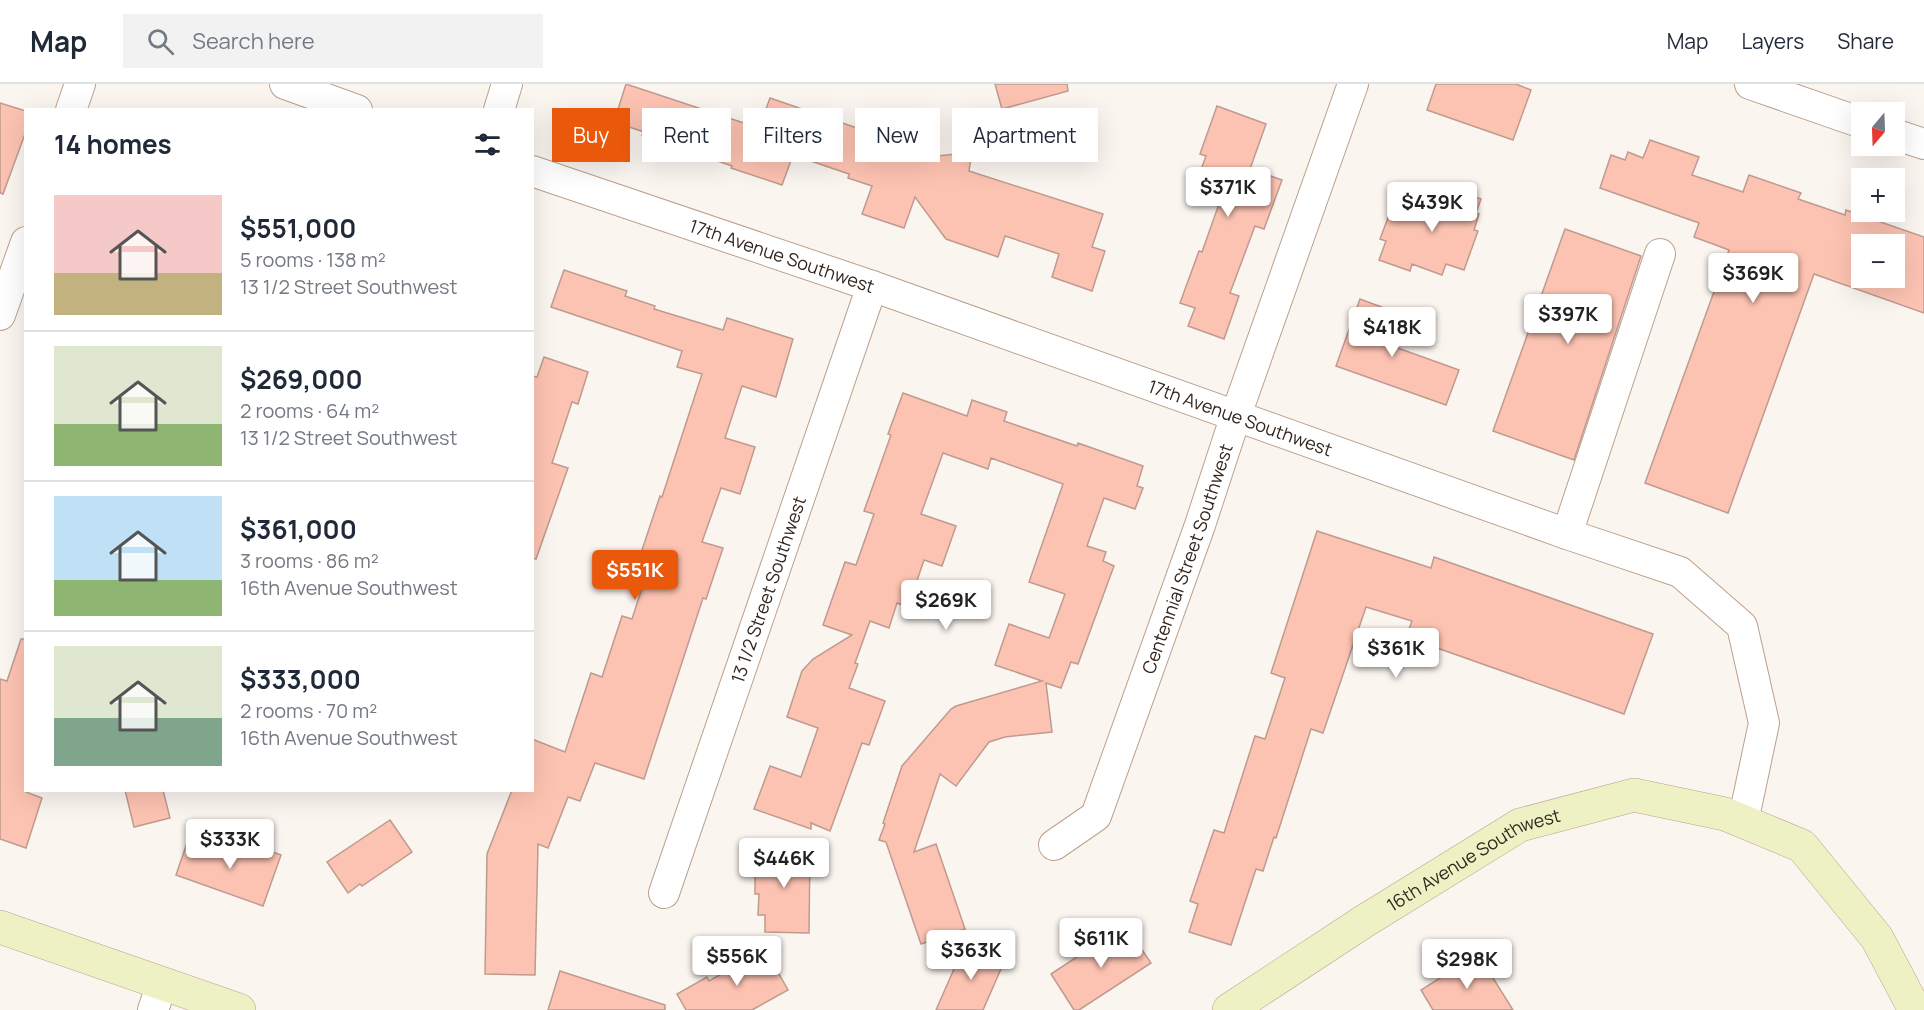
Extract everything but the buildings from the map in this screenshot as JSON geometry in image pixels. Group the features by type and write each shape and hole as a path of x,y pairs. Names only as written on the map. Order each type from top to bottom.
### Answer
{"street":[{"path":"72,108 80,84"},
{"path":"285,84 351,108"},
{"path":"500,108 507,84"},
{"name":"Centennial Street Southwest","path":"1054,845 1096,816 1353,84"},
{"path":"1750,84 1851,119"},
{"path":"1905,138 1924,144"},
{"name":"17th Avenue Southwest","path":"534,172 872,286 1567,534 1680,572 1742,626 1764,723 1743,822"},
{"path":"0,315 24,248"},
{"path":"1567,534 1660,255"},
{"name":"13 1/2 Street Southwest","path":"664,893 872,286"},
{"name":"16th Avenue Southwest","path":"1229,1010 1363,922 1520,825 1634,795 1725,814 1802,846 1877,938 1914,1010"},
{"path":"0,927 157,997 239,1010"}]}
